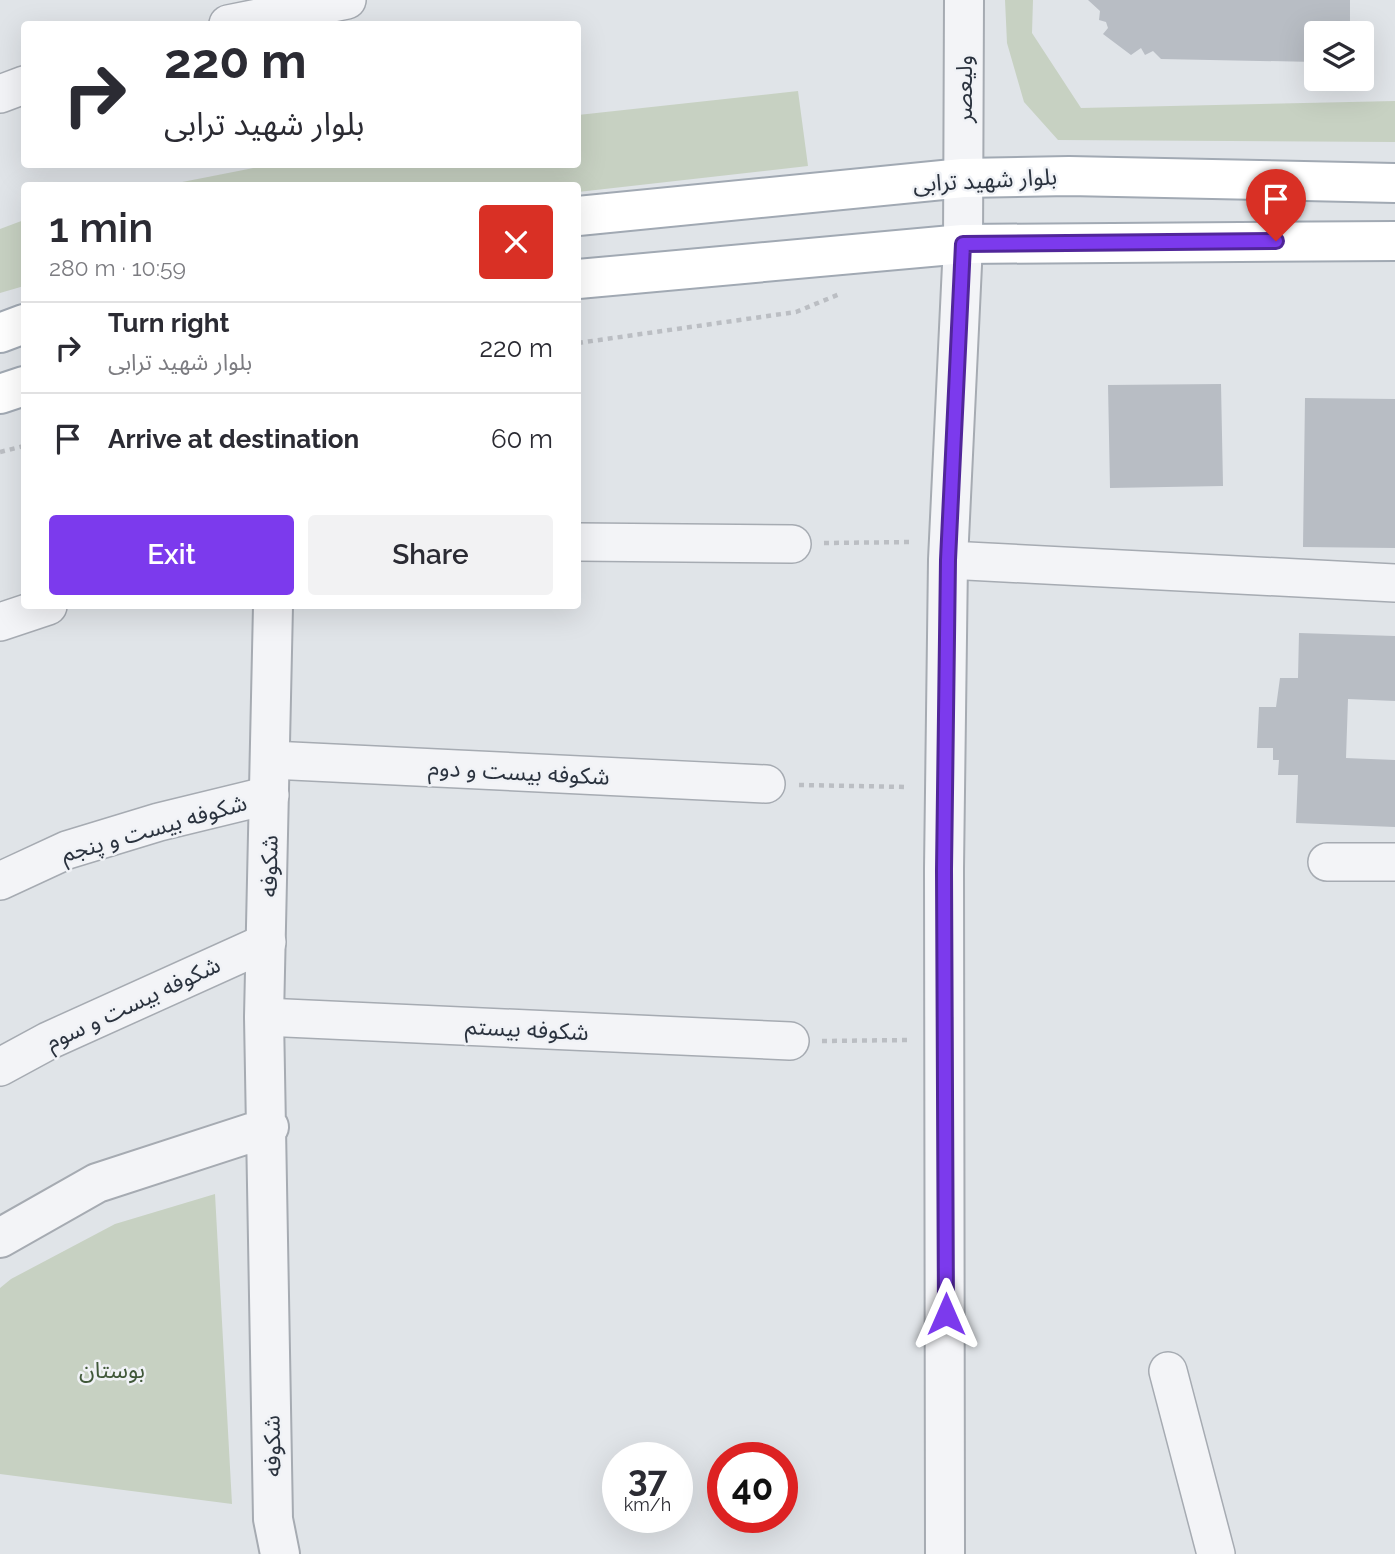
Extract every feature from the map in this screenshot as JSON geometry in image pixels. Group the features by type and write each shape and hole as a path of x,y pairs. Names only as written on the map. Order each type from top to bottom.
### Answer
{"main road":[{"name":"بلوار شهید ترابی","path":"581,216 963,177 1069,176 1395,183"},
{"path":"581,279 963,244 1395,241"},
{"path":"0,332 21,325"},
{"path":"0,394 21,387"}],"street":[{"path":"243,21 347,0"},
{"name":"ولیعصر","path":"945,1554 948,551 963,244 964,0"},
{"path":"0,94 21,86"},
{"path":"581,542 792,544"},
{"path":"948,551 1395,583"},
{"path":"0,622 39,609"},
{"name":"شکوفه","path":"273,609 264,1017 273,1519 280,1554"},
{"name":"شکوفه بیست و دوم","path":"271,778 766,784"},
{"name":"شکوفه بیست و پنجم","path":"0,881 67,850 159,822 271,778"},
{"path":"1327,862 1395,862"},
{"name":"شکوفه بیست و سوم","path":"0,1067 48,1041 267,942"},
{"name":"شکوفه بیستم","path":"264,1017 790,1041"},
{"path":"0,1238 97,1183 268,1127"},
{"path":"1168,1371 1216,1554"}],"path":[{"path":"581,343 796,312 847,291"},
{"path":"0,452 21,447"},
{"path":"792,544 948,551"},
{"path":"766,784 946,788"},
{"path":"790,1041 946,1040"}],"green space":[{"path":"1005,0 1033,0 1032,33 1081,108 1395,101 1395,142 1058,140 1024,102 1007,43"},
{"path":"798,91 808,166 581,192 581,182 182,182 254,168 581,168 581,115"},
{"path":"21,221 21,287 0,293 0,229"},
{"name":"بوستان","path":"215,1194 232,1504 0,1474 0,1288 11,1279 115,1224"}],"building":[{"path":"1088,0 1350,0 1350,21 1304,21 1304,62 1161,59 1153,51 1145,55 1141,48 1131,55 1103,34 1108,28 1106,22 1099,20 1100,11"},
{"path":"1221,384 1223,486 1110,488 1108,385"},
{"path":"1305,398 1395,399 1395,548 1303,547"},
{"path":"1299,633 1395,636 1395,701 1348,699 1346,758 1395,760 1395,827 1296,823 1298,775 1278,775 1279,760 1273,760 1273,748 1257,748 1259,707 1276,707 1280,678 1298,678"}],"route":[{"path":"946,1314 944,870 948,560 963,244 1276,241"}]}
